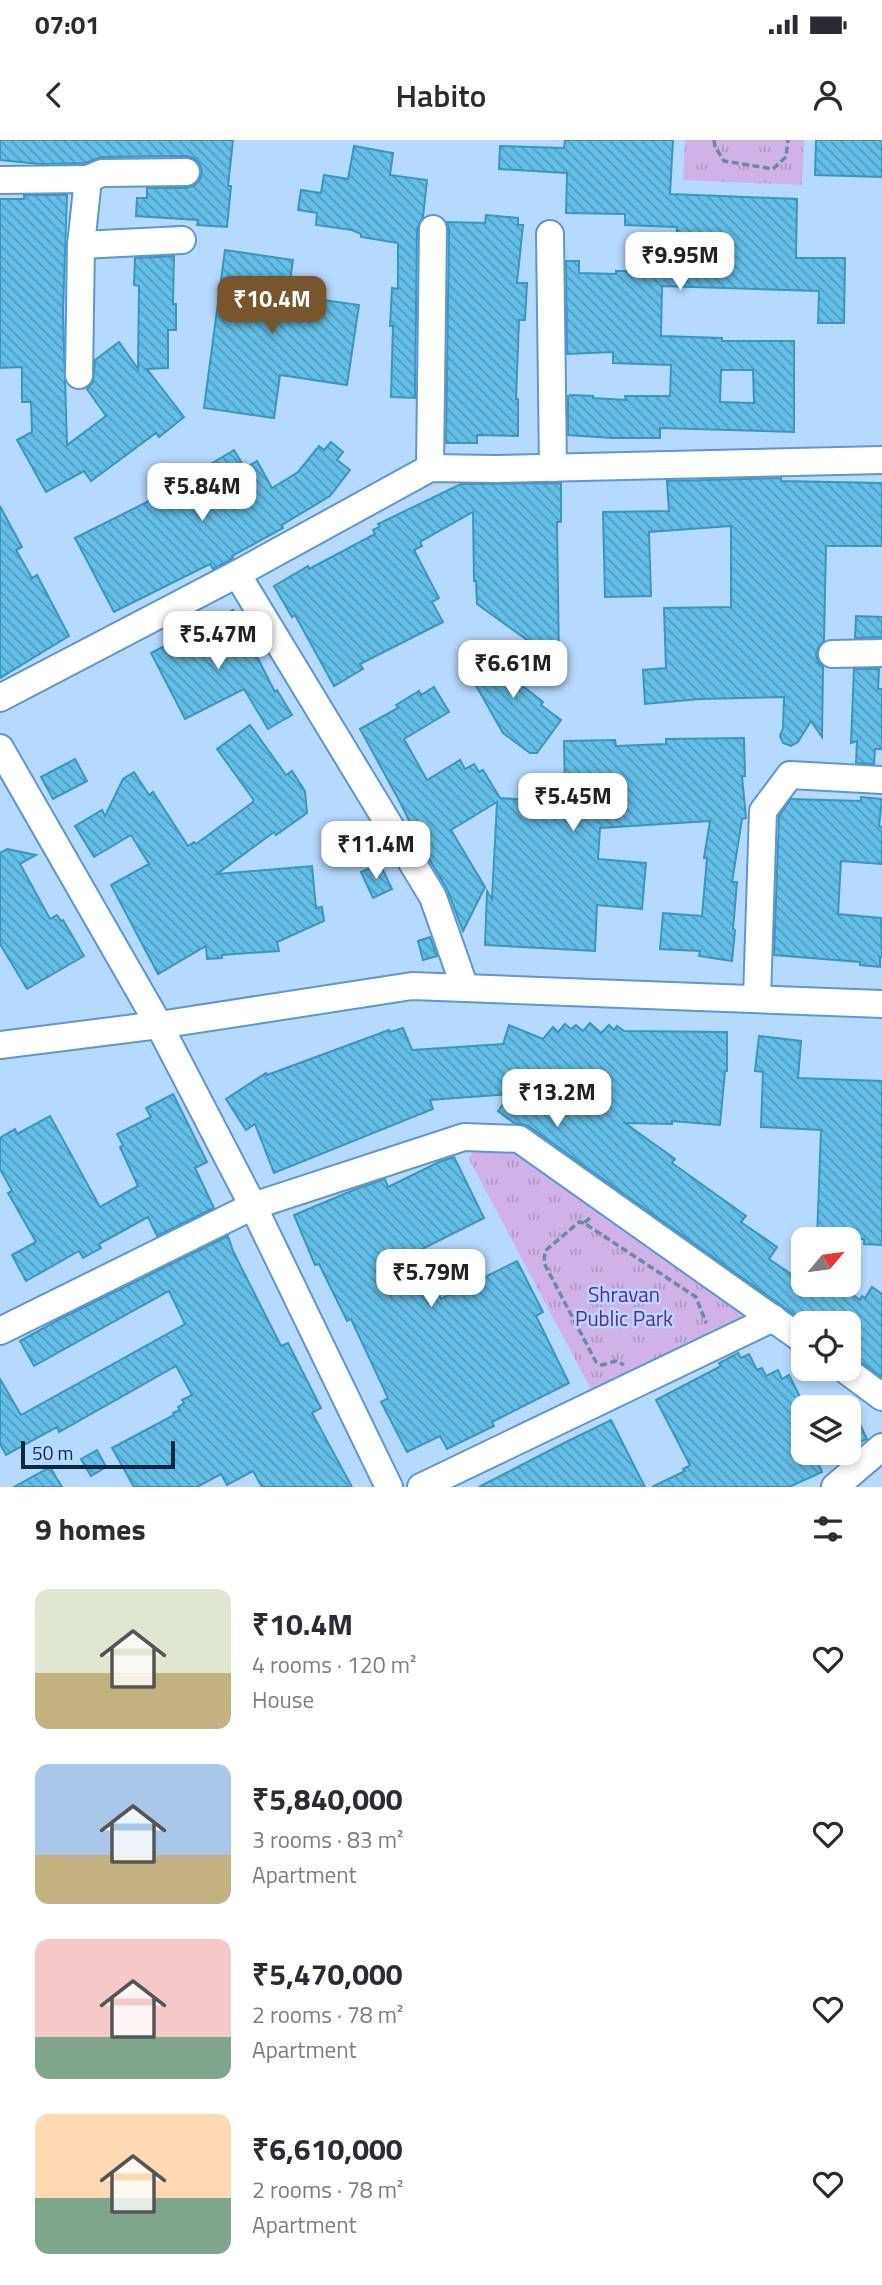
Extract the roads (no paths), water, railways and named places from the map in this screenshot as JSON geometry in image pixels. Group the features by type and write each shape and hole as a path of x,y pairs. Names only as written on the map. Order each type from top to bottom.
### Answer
{"street":[{"path":"0,180 88,179 102,173 186,172"},
{"path":"79,375 81,245 88,179"},
{"path":"430,468 433,229"},
{"path":"550,234 553,468"},
{"path":"81,245 182,240"},
{"path":"0,698 430,468 553,468 882,460"},
{"path":"237,573 433,897 465,988"},
{"path":"832,654 882,653"},
{"path":"0,748 159,1025 253,1206 389,1487"},
{"path":"757,999 763,811 790,775 882,780"},
{"path":"0,1045 159,1025 412,986 882,1004"},
{"path":"0,1331 253,1206 464,1137 519,1139 791,1331"},
{"path":"421,1487 773,1318"},
{"path":"860,1381 882,1397"},
{"path":"835,1487 882,1447"}],"park label":[{"name":"Shravan Public Park","path":"624,1306"}]}
